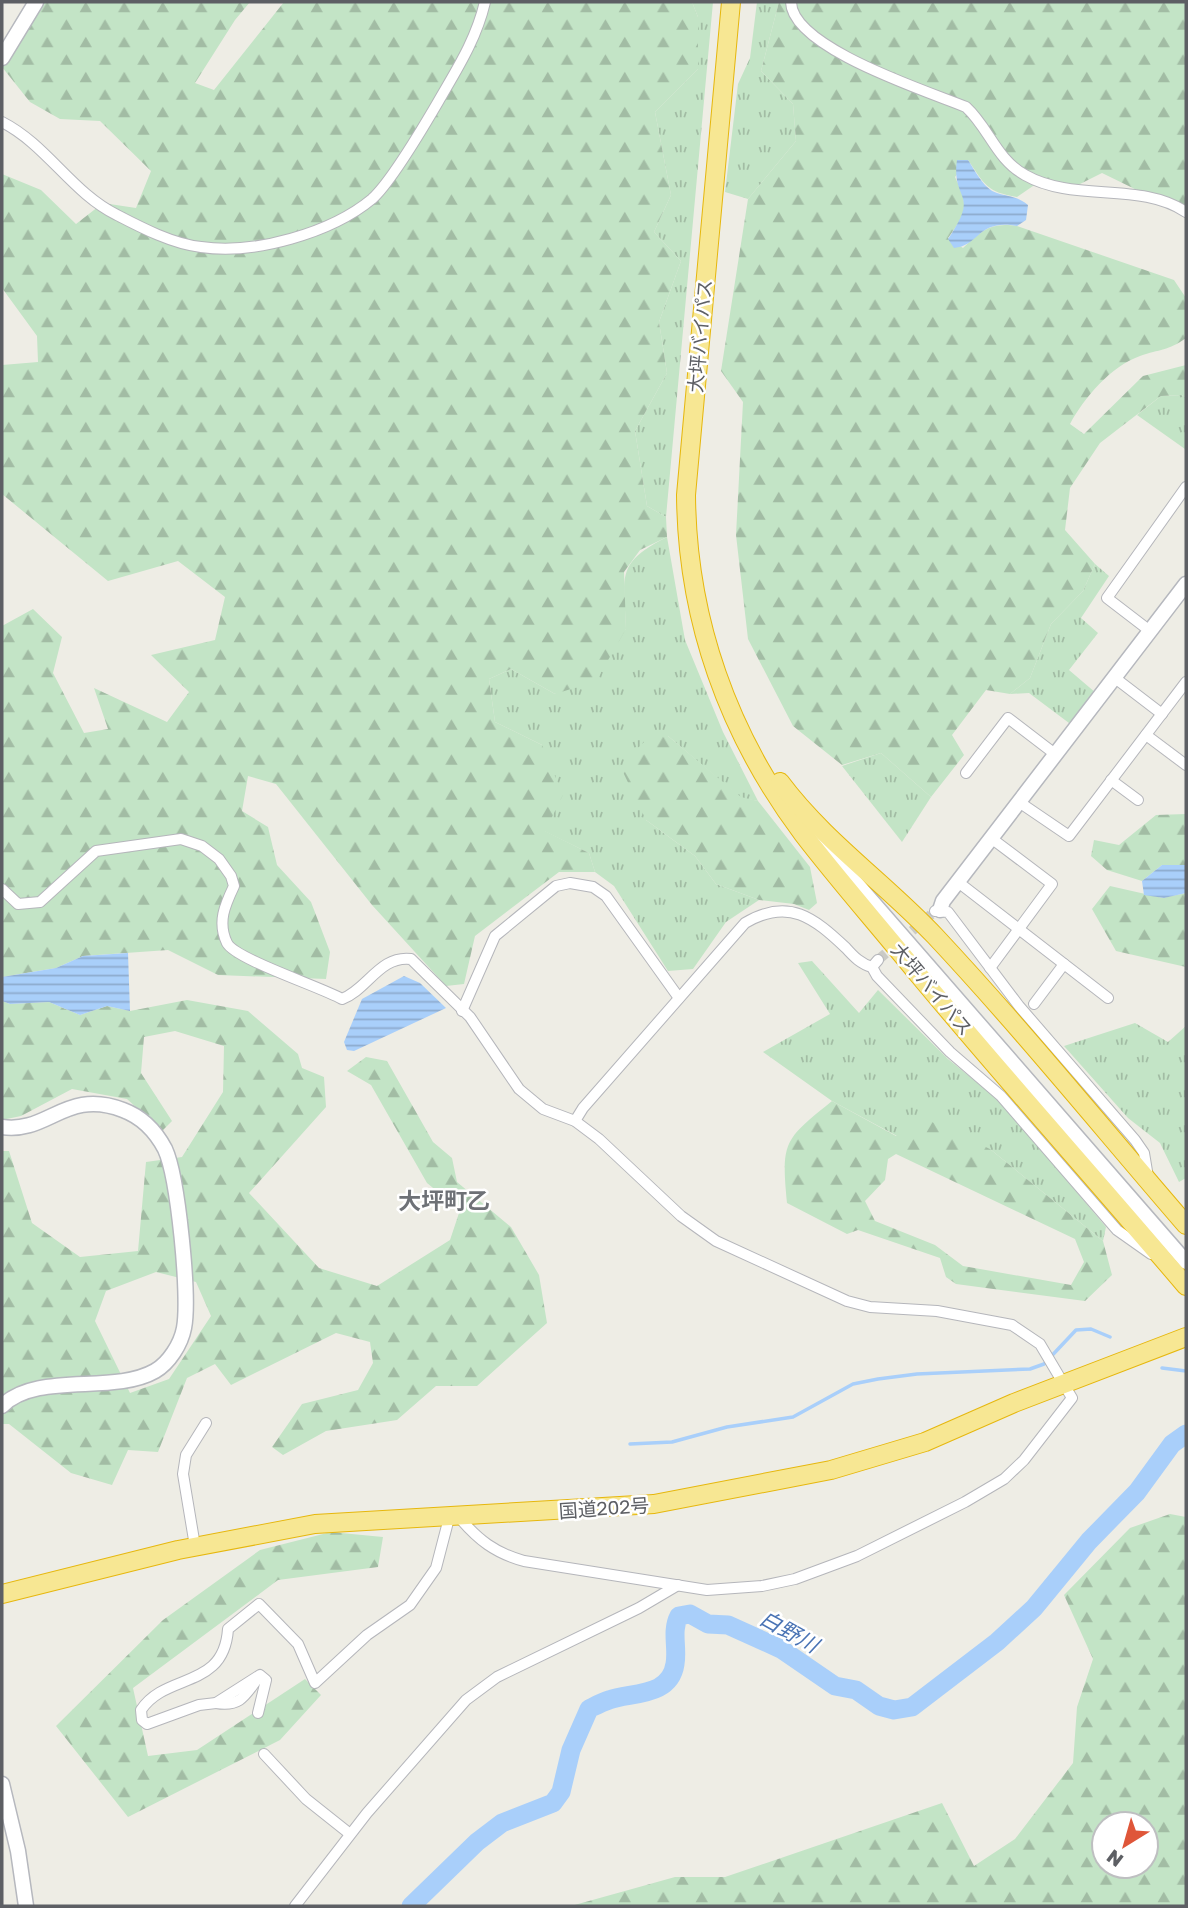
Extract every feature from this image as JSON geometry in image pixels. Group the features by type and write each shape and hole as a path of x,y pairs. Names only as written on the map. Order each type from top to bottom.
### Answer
{"highway":[{"name":"大坪バイパス","path":"731,2 686,495 689,564 694,599 713,668 746,739 783,806 949,1012 1179,1265 1186,1286"},
{"name":"大坪バイパス","path":"713,668 749,736 788,792 831,839 933,934 1186,1225"},
{"name":"国道202号","path":"2,1594 195,1546 315,1524 654,1504 831,1470 925,1442 1186,1337"}],"street":[{"path":"2,58 36,2"},
{"path":"2,122 40,147 87,194 113,214 149,231 208,248 248,246 294,238 325,228 375,197 452,81 472,44 485,2"},
{"path":"791,2 795,17 834,52 966,107 979,119 1002,159 1026,176 1062,187 1159,200 1186,212"},
{"path":"1150,631 1107,598 1186,487"},
{"path":"1149,1182 1144,1153 1135,1140 990,968 948,912 937,911 1186,584"},
{"path":"1115,678 1162,713"},
{"path":"1020,802 1069,836 1186,682"},
{"path":"966,773 1008,718 1055,754"},
{"path":"1146,735 1186,765"},
{"path":"1111,780 1138,800"},
{"path":"990,968 1052,884 991,838"},
{"path":"2,889 18,904 40,902 96,851 181,839 202,846 219,859 231,876 234,887 225,906 222,929 228,946 247,958 317,985 342,999 350,997 372,974 401,958 411,959 462,1011 519,1089 543,1109 575,1121 599,1139 681,1216 738,1252 847,1301 870,1307 937,1311 1012,1325 1030,1335 1047,1355 1072,1398 1024,1460 1004,1479 965,1502 857,1556 795,1579 739,1589 707,1590 567,1569 499,1555 453,1517 436,1568 410,1605 367,1635 316,1683 298,1644 259,1604 228,1629 224,1655 201,1676 149,1699 141,1710 142,1720 147,1724 155,1723 199,1705 216,1703 260,1675 266,1680 258,1713"},
{"path":"958,882 1108,998"},
{"path":"462,1011 495,936 556,886 570,883 593,887 606,896 679,998"},
{"path":"575,1121 745,923 763,912 785,911 807,916 822,926 863,965 875,964 877,976 950,1052 1001,1096 1117,1230 1179,1265"},
{"path":"1034,1004 1064,964"},
{"path":"2,1127 26,1126 78,1103 123,1110 141,1119 164,1148 173,1175 185,1306 184,1329 176,1348 165,1363 153,1372 136,1378 34,1390 2,1406"},
{"path":"195,1546 183,1475 186,1455 206,1423"},
{"path":"295,1906 350,1834 466,1700 482,1686 679,1585"},
{"path":"264,1754 306,1799 350,1834"},
{"path":"2,1784 18,1851 26,1906"}],"green space":[{"path":"27,2 250,2 235,20 195,83 214,90 284,2 692,2 698,17 698,69 655,112 671,195 654,232 681,261 659,322 667,373 635,431 647,506 666,517 667,537 640,550 624,572 626,629 596,681 555,694 511,669 489,679 495,722 542,745 563,795 545,831 589,853 595,872 559,872 475,936 464,984 446,986 372,905 276,784 248,776 242,811 268,827 277,865 311,902 330,952 326,979 218,975 168,950 83,956 56,968 2,977 2,626 33,609 62,637 53,673 84,733 108,729 94,688 167,722 189,692 151,655 215,640 225,597 178,561 108,581 2,494 2,365 38,362 37,336 2,288 2,174 41,190 76,224 103,203 136,208 151,171 100,121 60,119 30,102 2,67 2,51"},
{"path":"692,2 713,2 666,517 647,506 635,431 667,373 659,322 681,261 654,232 671,195 655,112 698,69 698,17"},
{"path":"757,2 779,2 761,71 793,104 796,141 748,199 725,192 738,84 750,58"},
{"path":"779,2 1186,2 1186,214 1102,173 1076,186 1033,186 1017,197 993,190 968,160 955,177 964,209 948,238 963,248 993,226 1017,226 1174,280 1186,298 1186,338 1119,367 1091,394 1070,424 1084,434 1143,376 1186,365 1186,398 1182,395 1161,396 1100,443 1070,488 1065,530 1095,564 1083,591 1051,624 1030,678 1010,694 986,690 952,735 964,755 931,797 881,753 842,765 793,726 748,639 736,535 743,402 721,371 748,199 796,141 793,104 761,71"},
{"path":"1182,395 1186,398 1185,449 1137,415 1161,396"},
{"path":"667,537 685,640 723,732 758,801 741,798 668,736 646,820 695,856 716,884 759,900 726,922 693,969 668,971 614,886 595,872 589,853 544,831 542,745 495,722 489,679 511,669 555,694 626,629 626,573 638,555"},
{"path":"1095,564 1109,576 1081,618 1098,633 1069,670 1096,693 1069,723 1029,693 1010,694 1030,678 1051,624 1083,591"},
{"path":"668,736 741,797 758,801 810,867 817,903 809,910 794,904 759,900 716,884 695,856 646,820 623,772 636,750 649,737"},
{"path":"881,753 931,797 902,842 842,766"},
{"path":"1186,814 1186,865 1162,865 1142,881 1107,870 1091,856 1094,840 1119,845 1156,815"},
{"path":"1110,886 1163,898 1186,893 1186,967 1116,951 1092,909"},
{"path":"812,961 859,1013 878,990 948,1059 1001,1102 1106,1227 1103,1241 990,1149 897,1136 832,1101 763,1052 830,1014 798,963"},
{"path":"187,1000 248,1011 298,1054 302,1068 324,1077 326,1107 249,1193 319,1268 377,1286 450,1240 460,1210 427,1183 371,1085 347,1071 366,1057 387,1061 433,1142 452,1158 457,1182 511,1227 539,1275 547,1323 477,1386 436,1386 397,1420 326,1431 283,1455 272,1447 302,1404 358,1390 373,1363 370,1342 336,1333 231,1385 215,1364 187,1378 158,1452 128,1450 112,1485 71,1473 9,1424 2,1424 2,1151 9,1151 32,1223 80,1257 138,1251 146,1162 182,1157 223,1092 224,1046 175,1031 144,1037 141,1073 172,1121 162,1131 127,1099 72,1089 21,1116 2,1120 2,1001 10,1004 49,1002 80,1015 107,1006 130,1011","holes":["156,1272 196,1282 211,1316 169,1379 130,1393 95,1321 106,1291"]},
{"path":"1135,1023 1168,1042 1186,1026 1186,1178 1179,1182 1160,1143 1128,1118 1064,1046"},
{"path":"832,1101 896,1136 926,1119 990,1149 1103,1241 1112,1275 1085,1301 956,1284 946,1277 940,1258 858,1230 847,1234 787,1203 785,1166 789,1143 804,1125","holes":["896,1154 1075,1239 1084,1262 1071,1285 963,1266 935,1245 875,1221 865,1201 885,1180 888,1159"]},
{"path":"1170,1514 1186,1517 1186,1906 571,1906 675,1877 725,1877 942,1803 974,1866 1015,1839 1073,1763 1077,1707 1093,1659 1064,1595 1130,1528"},
{"path":"331,1532 383,1537 378,1567 278,1580 133,1688 148,1756 197,1750 305,1679 321,1695 280,1740 128,1817 56,1726 163,1620 260,1550"}],"water":[{"path":"957,160 968,160 992,191 1017,198 1028,205 1026,220 1017,226 1004,225 986,229 969,243 954,248 948,239 958,224 964,204 956,173"},
{"path":"1162,865 1186,865 1186,893 1164,898 1144,895 1142,881"},
{"path":"128,953 130,1011 107,1006 80,1015 49,1002 10,1004 2,1001 2,977 56,968 83,956"},
{"path":"404,976 420,983 446,1008 354,1051 347,1050 344,1042 362,999"}],"waterway":[{"path":"630,1444 672,1442 727,1427 793,1417 853,1384 878,1379 917,1374 1030,1369 1044,1364 1076,1330 1091,1329 1110,1337"},
{"path":"1162,1368 1186,1371"},
{"name":"白野川","path":"411,1906 477,1842 502,1823 553,1803 561,1792 571,1750 589,1709 609,1700 658,1688 666,1682 672,1675 675,1664 675,1628 679,1616 690,1614 708,1624 728,1625 781,1649 835,1686 856,1690 879,1706 894,1710 912,1707 997,1642 1034,1608 1089,1541 1137,1492 1172,1444 1186,1434"}],"tunnel":[{"path":"878,960 934,912"}],"district":[{"name":"大坪町乙","path":"444,1201"}]}
